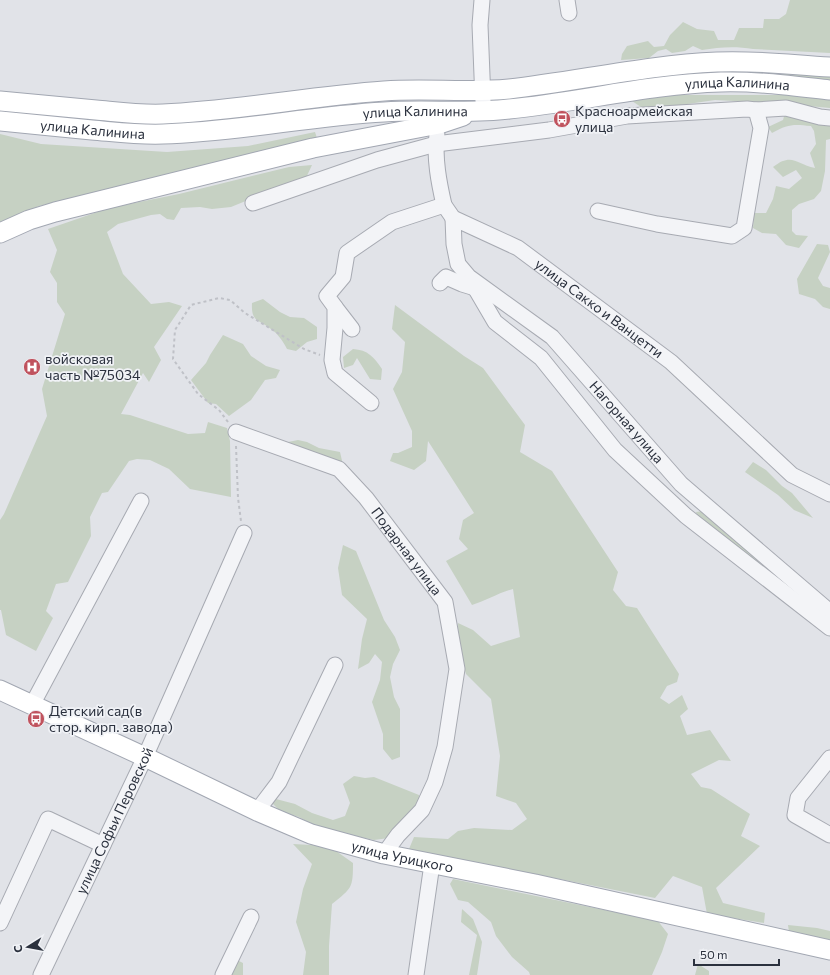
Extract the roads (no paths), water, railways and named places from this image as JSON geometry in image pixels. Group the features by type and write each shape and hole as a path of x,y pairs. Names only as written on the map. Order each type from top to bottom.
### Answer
{"main road":[{"name":"улица Калинина","path":"0,101 126,113 164,114 224,109 384,91 482,91 522,87 650,68 720,62 756,62 830,67"},
{"name":"улица Калинина","path":"0,121 124,134 165,134 233,129 377,112 434,110 481,111 525,107 646,89 720,82 755,82 830,90"},
{"path":"0,233 29,220 70,208 313,148 439,124 481,111"},
{"name":"улица Урицкого","path":"0,690 257,811 311,834 384,854 535,884 830,950"}],"street":[{"path":"481,111 482,91 480,25 482,0"},
{"path":"253,203 377,160 436,144 549,130 626,116 747,108 756,110 786,108 820,117 830,118"},
{"path":"598,211 657,224 732,236 744,228 761,128 756,110"},
{"path":"352,329 327,296 343,277 347,253 364,243 392,222 444,206 438,172 436,144 439,124"},
{"name":"улица Сакко и Ванцетти","path":"444,206 453,218 518,248 671,362 792,475 830,494"},
{"name":"Нагорная улица","path":"453,218 454,244 458,264 472,282 552,337 681,484 830,612"},
{"path":"440,283 446,277 462,284 472,282 495,322 541,358 615,450 686,516 830,628"},
{"path":"335,307 332,360 335,372 371,403"},
{"name":"Подарная улица","path":"236,432 339,470 366,498 445,602 457,669 445,746 435,782 422,810 398,835 384,854"},
{"path":"32,705 142,501"},
{"name":"улица Софьи Перовской","path":"41,975 145,757 244,533"},
{"path":"257,811 279,782 335,665"},
{"path":"830,758 798,798 795,815 830,835"},
{"path":"0,924 48,819 103,845"},
{"path":"416,975 432,864"},
{"path":"223,975 251,917"}],"place":[{"name":"Красноармейская улица","path":"562,119"},
{"name":"войсковая часть №75034","path":"32,367"},
{"name":"Детский сад(в стор. кирп. завода)","path":"36,719"}]}
